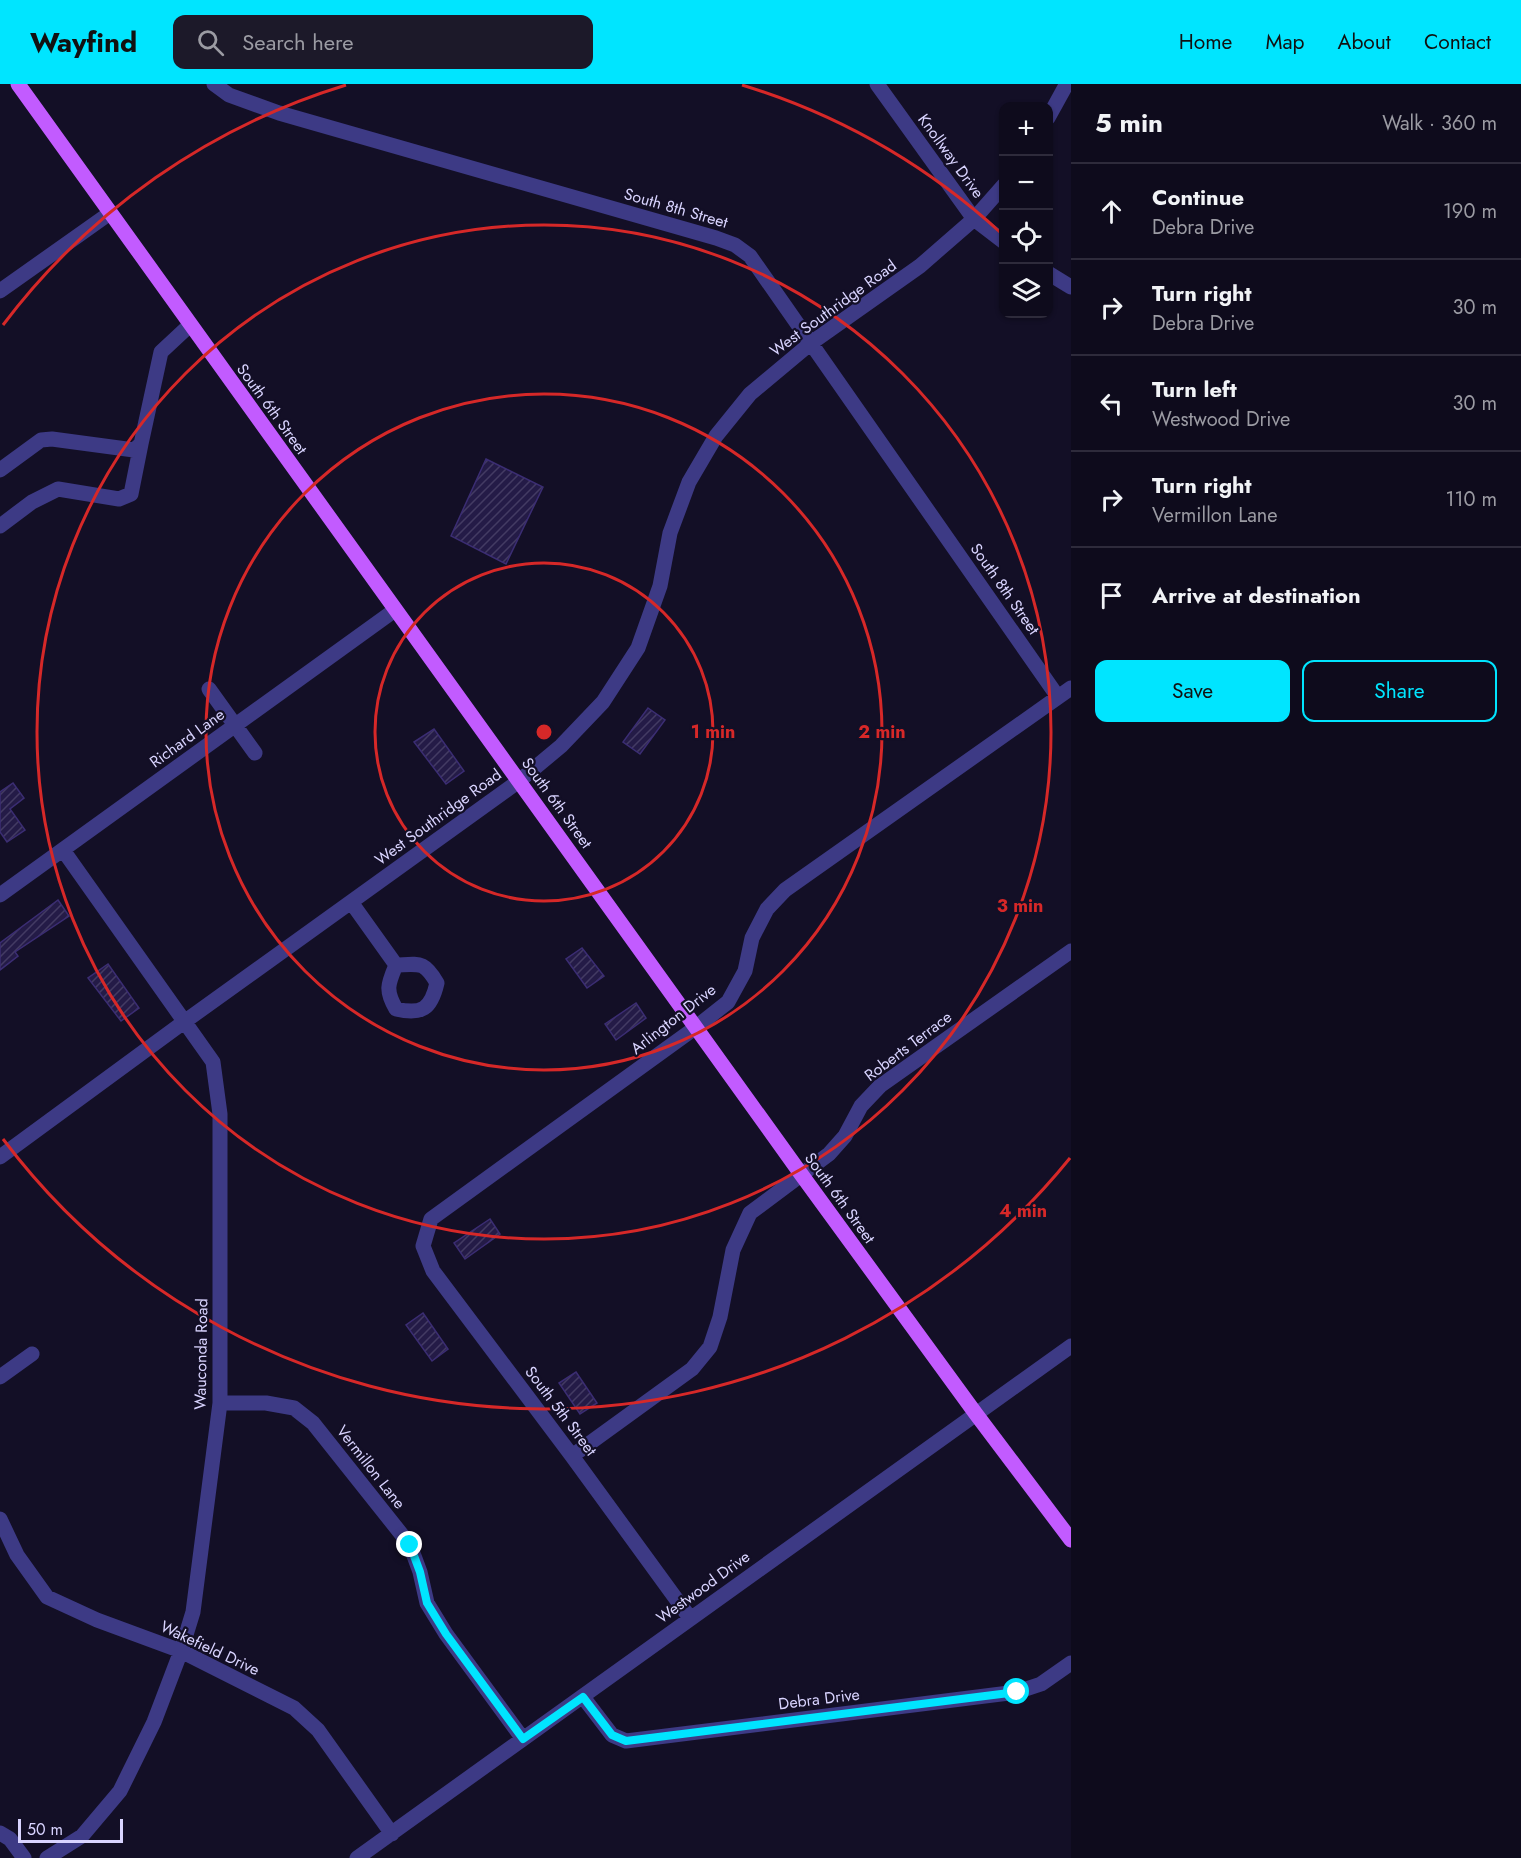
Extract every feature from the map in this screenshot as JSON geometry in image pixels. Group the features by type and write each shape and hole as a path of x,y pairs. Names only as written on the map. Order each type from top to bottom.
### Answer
{"main road":[{"name":"South 6th Street","path":"18,84 695,1028 976,1414 1071,1540"}],"street":[{"name":"South 8th Street","path":"214,84 229,95 279,113 704,234 735,245 750,256 1065,693"},
{"name":"Knollway Drive","path":"877,84 974,219 999,238"},
{"path":"1053,109 1065,87"},
{"name":"West Southridge Road","path":"0,1157 519,781 561,746 603,702 638,648 660,586 670,533 689,482 716,436 750,394 811,343 920,266 974,219 999,191"},
{"path":"0,291 110,213"},
{"path":"1053,276 1071,287"},
{"path":"0,525 32,502 58,489 119,499 131,494 161,352 190,325"},
{"path":"0,470 41,440 52,439 134,450 141,444"},
{"name":"Richard Lane","path":"0,895 395,610"},
{"path":"209,688 255,753"},
{"name":"Arlington Drive","path":"431,1220 728,1002 745,971 752,938 767,909 785,890 1065,693"},
{"name":"Wauconda Road","path":"47,1858 82,1836 120,1791 154,1722 181,1651 193,1612 220,1403 220,1114 213,1062 63,850"},
{"path":"351,902 396,965"},
{"name":"Roberts Terrace","path":"572,1456 692,1369 710,1347 720,1317 733,1250 750,1213 829,1154 845,1136 861,1106 880,1086 1071,951"},
{"name":"South 5th Street","path":"431,1220 423,1246 433,1271 690,1618"},
{"name":"Westwood Drive","path":"366,1856 392,1834 690,1618 1071,1346"},
{"path":"0,1377 32,1354"},
{"name":"Vermillon Lane","path":"220,1403 266,1403 294,1408 313,1424 410,1545 420,1572 427,1603 446,1634 523,1739"},
{"name":"Wakefield Drive","path":"0,1519 18,1555 47,1596 97,1620 181,1651 294,1708 318,1730 392,1834"},
{"name":"Debra Drive","path":"583,1697 612,1735 626,1741 1017,1692 1041,1684 1071,1663"},
{"path":"0,1833 10,1839 24,1858"}],"building":[{"path":"486,459 543,487 506,564 451,536"},
{"path":"648,708 665,720 640,754 623,742"},
{"path":"434,729 464,771 446,784 414,742"},
{"path":"13,783 24,798 10,809 25,830 7,842 0,832 0,792"},
{"path":"58,900 69,916 15,952 18,956 0,970 0,943"},
{"path":"582,948 604,976 587,988 566,959"},
{"path":"108,964 139,1008 121,1021 88,978"},
{"path":"636,1003 646,1018 616,1040 605,1024"},
{"path":"490,1219 500,1234 465,1259 454,1243"},
{"path":"423,1313 448,1349 432,1361 406,1325"},
{"path":"576,1372 597,1403 580,1414 559,1383"}],"route":[{"path":"410,1545 420,1572 427,1603 446,1634 523,1739 583,1697 612,1735 626,1741 1017,1692"}]}
